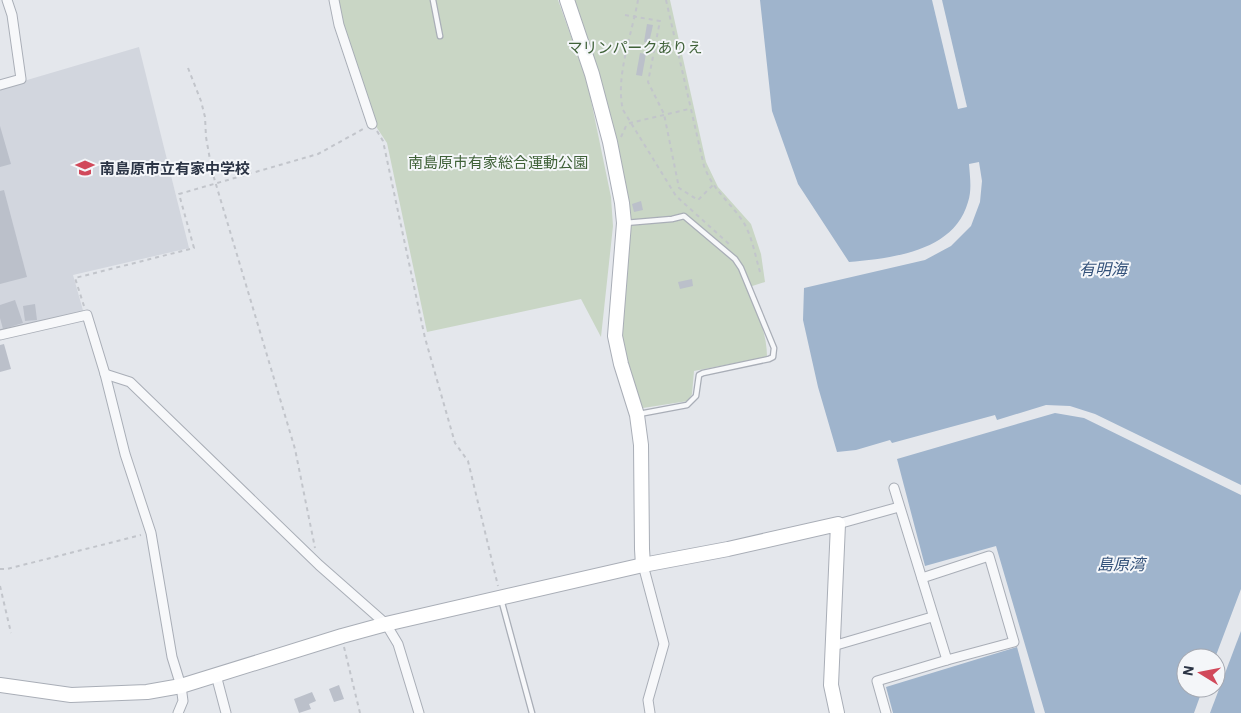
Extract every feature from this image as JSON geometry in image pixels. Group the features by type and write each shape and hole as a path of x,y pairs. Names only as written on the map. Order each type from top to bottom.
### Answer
{"street":[{"path":"0,85 21,79 12,15 7,0"},
{"path":"334,0 338,25 372,124"},
{"path":"567,0 592,74 610,142 622,203 624,223 615,336 621,364 637,414 641,445 643,565 664,644 648,700 650,713"},
{"path":"0,335 86,315 105,374 125,454 151,533 172,657 181,686 183,701 178,713"},
{"path":"105,374 130,382 319,565 386,624 398,644 420,713"},
{"path":"894,488 932,617 947,660"},
{"path":"0,685 72,695 147,692 181,686 386,624 643,565 728,549 838,524 899,507"},
{"path":"837,713 831,685 838,524"},
{"path":"886,713 877,681 1014,642 988,556 922,578"},
{"path":"833,646 932,617"},
{"path":"216,675 226,713"}],"lane":[{"path":"433,0 440,36"},
{"path":"624,223 672,219 684,216 738,264 774,348 773,357 770,359 699,375 696,396 687,405 637,414"},
{"path":"500,598 532,713"}],"path":[{"path":"638,0 620,83 620,100 623,110 676,196 734,248"},
{"path":"666,0 704,166 713,185 742,221 752,240 760,272"},
{"path":"625,15 660,22 648,82 664,114 680,188 698,200 713,185"},
{"path":"188,68 205,117 212,171 295,449 319,565"},
{"path":"610,142 621,138 626,126 630,123 690,109"},
{"path":"86,315 75,278 194,248 179,194 318,154 372,124 384,141 425,338 454,443 468,461 500,598"},
{"path":"0,569 7,569 151,533"},
{"path":"0,586 11,633"},
{"path":"342,636 360,713"}],"shaded area":[{"name":"南島原市立有家中学校","path":"139,47 189,248 73,275 84,314 0,333 0,88"}],"green space":[{"name":"南島原市有家総合運動公園","path":"338,0 558,0 587,81 611,197 613,226 601,337 581,299 427,332 387,143 373,122 340,19"},
{"name":"マリンパークありえ","path":"572,0 670,0 706,162 718,187 751,224 761,254 765,282 746,288 763,330 767,357 694,371 692,394 688,401 643,408 633,385 619,331 628,240"}],"water":[{"name":"有明海","path":"760,0 1241,0 1241,485 1095,414 1070,406 1046,405 997,420 995,415 892,443 890,440 856,450 837,452 818,387 803,320 804,288 925,260 951,246 971,226 980,202 982,181 979,162 969,164 970,188 968,202 961,219 950,232 936,242 919,249 884,258 849,262 798,184 772,111"},
{"name":"島原湾","path":"1055,413 1084,418 1241,495 1241,589 1219,648 1176,648 1176,698 1199,698 1194,713 1045,713 996,546 925,566 897,459"},
{"path":"1241,631 1241,713 1210,713 1216,698 1226,698 1226,671"},
{"path":"1017,647 1035,713 893,713 886,687"}],"pier":[{"path":"932,0 942,0 967,107 958,109"}],"building":[{"path":"647,24 653,25 649,43 644,42"},
{"path":"640,53 646,54 642,76 636,75"},
{"path":"0,126 11,164 0,167"},
{"path":"4,190 27,277 0,284 0,191"},
{"path":"641,201 643,210 634,212 632,204"},
{"path":"692,279 693,286 680,289 678,282"},
{"path":"15,300 23,323 3,329 0,318 0,305"},
{"path":"35,304 37,320 25,321 23,306"},
{"path":"4,344 11,369 0,372 0,345"},
{"path":"339,685 344,699 334,702 329,689"},
{"path":"312,692 316,701 309,704 311,709 299,713 294,699"}],"place":[{"name":"南島原市立有家中学校","path":"85,168"}]}
